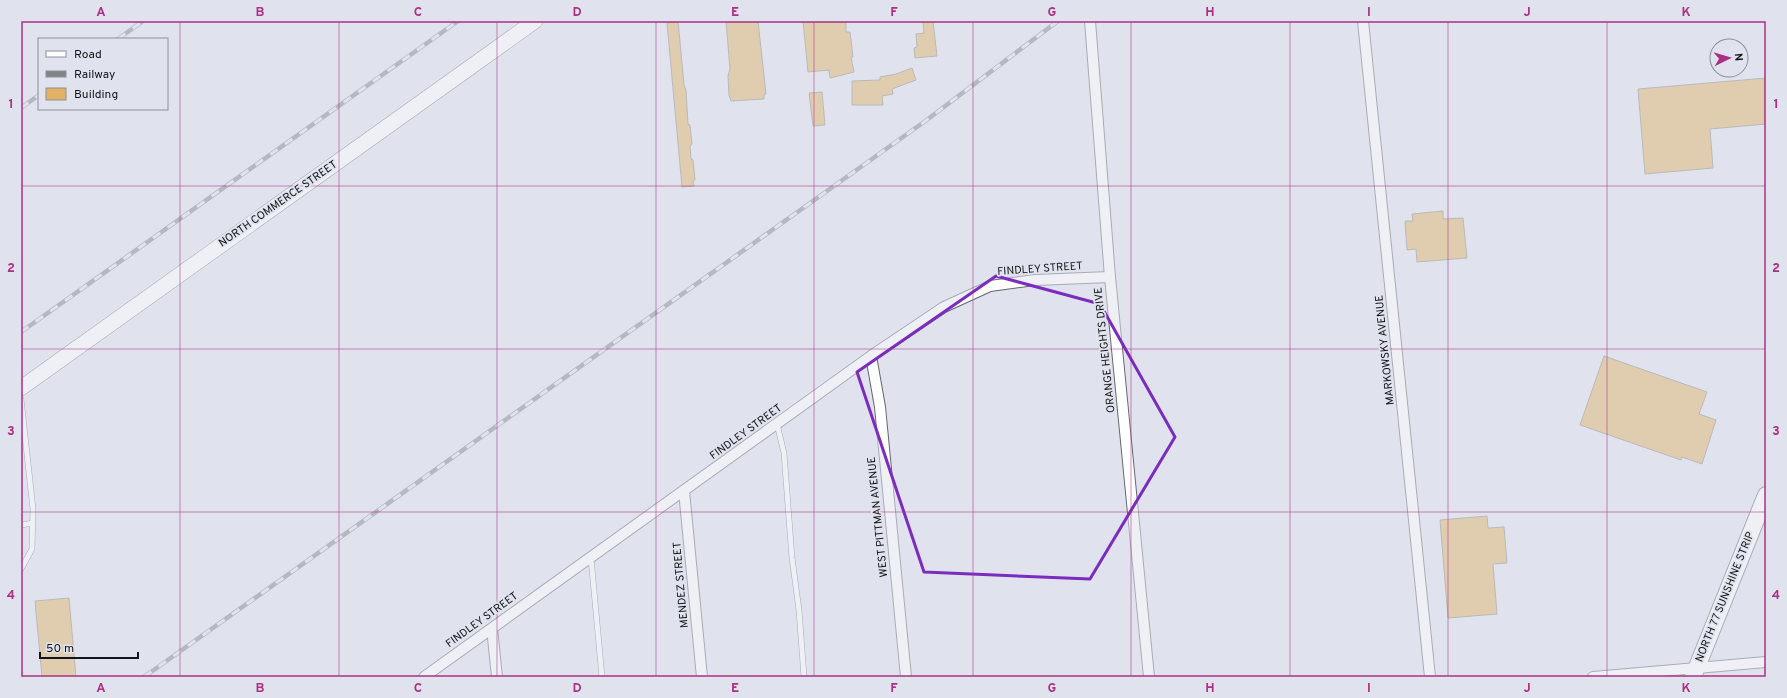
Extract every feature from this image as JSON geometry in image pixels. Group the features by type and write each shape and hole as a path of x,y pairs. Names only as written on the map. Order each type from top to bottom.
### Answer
{"main road":[{"name":"NORTH COMMERCE STREET","path":"21,388 535,21"},
{"name":"NORTH 77 SUNSHINE STRIP","path":"1695,672 1766,495"}],"street":[{"name":"ORANGE HEIGHTS DRIVE","path":"1090,21 1110,277 1149,677"},
{"name":"MARKOWSKY AVENUE","path":"1363,21 1430,677"},
{"name":"FINDLEY STREET","path":"424,677 871,356 944,307 990,286 1035,280 1110,277"},
{"name":"WEST PITTMAN AVENUE","path":"871,356 880,407 906,677"},
{"name":"MENDEZ STREET","path":"684,491 702,677"},
{"path":"492,628 497,677"},
{"path":"1593,677 1695,672 1766,662"}],"lane":[{"path":"21,399 33,509 32,549 21,569"},
{"path":"777,424 784,453 792,558 799,610 804,677"},
{"path":"21,525 32,523"},
{"path":"590,558 602,677"}],"highlighted area":[{"path":"996,276 1100,304 1175,437 1090,579 924,572 857,372"}],"building":[{"path":"678,21 684,85 686,90 688,124 690,125 692,144 690,146 691,159 693,160 695,179 693,182 694,186 682,187 667,23"},
{"path":"726,21 758,21 766,94 764,94 764,99 731,101 729,95 728,76 730,69"},
{"path":"803,21 846,21 846,32 850,32 853,57 851,57 854,72 830,78 829,70 808,72"},
{"path":"923,21 933,21 937,56 915,58 914,48 917,47 916,34 924,33"},
{"path":"912,68 916,80 892,89 893,94 882,96 883,105 852,105 852,81 880,80 880,77 896,74"},
{"path":"1766,78 1766,124 1710,129 1713,168 1645,174 1638,89"},
{"path":"822,92 825,125 813,126 809,93"},
{"path":"1443,211 1443,219 1463,218 1467,258 1417,262 1416,249 1407,250 1405,221 1413,221 1412,214"},
{"path":"1604,356 1707,392 1699,414 1716,420 1702,464 1682,457 1681,460 1580,425"},
{"path":"1487,516 1488,528 1504,527 1507,563 1493,564 1497,614 1448,618 1440,520"},
{"path":"69,598 76,677 42,677 35,601"}],"railway":[{"path":"119,38 143,21"},
{"path":"21,332 458,21"},
{"path":"144,677 924,122 1058,21"},
{"path":"21,108 38,96"}]}
